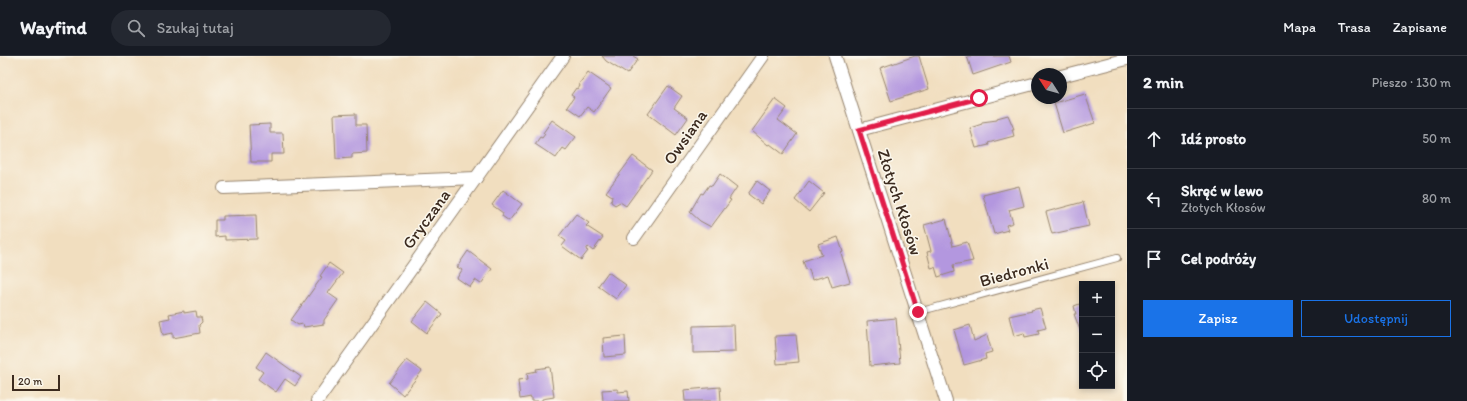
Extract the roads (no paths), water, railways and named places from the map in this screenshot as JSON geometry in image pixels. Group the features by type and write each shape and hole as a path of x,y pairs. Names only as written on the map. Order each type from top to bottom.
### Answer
{"street":[{"name":"Gryczana","path":"317,401 563,56"},
{"name":"Owsiana","path":"634,238 763,56"},
{"name":"Złotych Kłosów","path":"835,56 946,401"},
{"path":"1067,74 1127,59"},
{"path":"859,130 1031,85"},
{"path":"224,188 476,178"}],"lane":[{"name":"Biedronki","path":"918,312 1117,258"}]}
